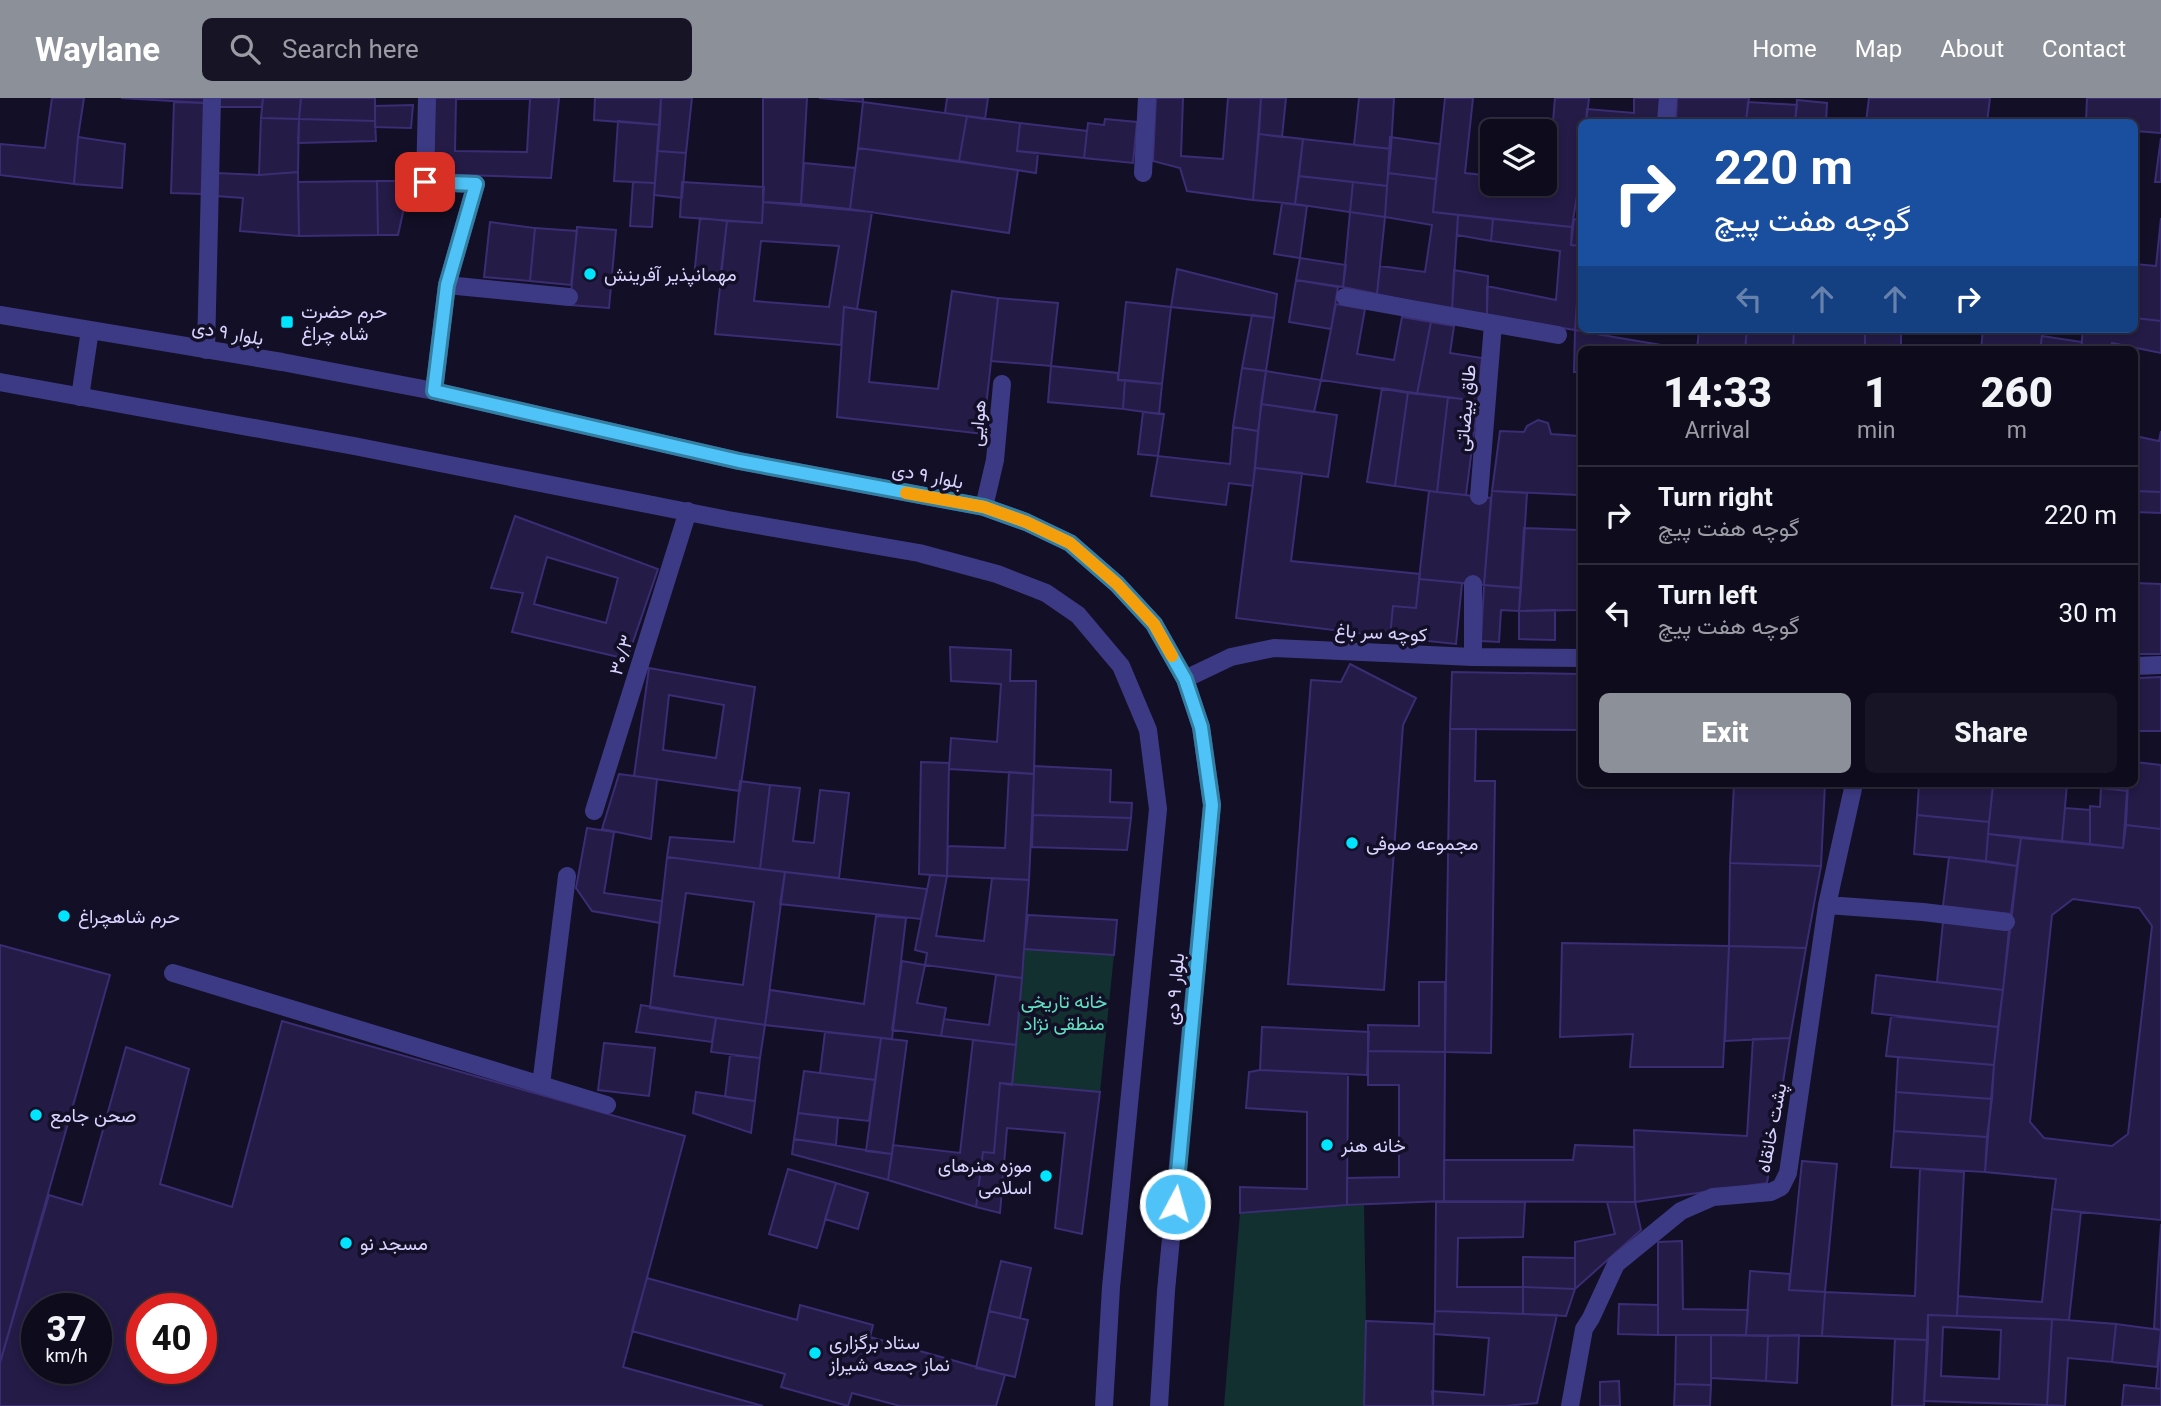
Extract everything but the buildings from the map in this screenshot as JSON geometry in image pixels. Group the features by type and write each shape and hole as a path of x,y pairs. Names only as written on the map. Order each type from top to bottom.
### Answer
{"street":[{"path":"206,350 212,98"},
{"path":"427,98 425,182 476,184 447,285 434,391"},
{"path":"1143,173 1147,98"},
{"path":"1666,119 1668,98"},
{"path":"447,285 569,298"},
{"path":"1345,297 1558,335"},
{"name":"بلوار ۹ دی","path":"0,315 434,391 739,461 984,507 1026,522 1070,543 1117,584 1154,624 1185,679 1201,727 1212,805 1166,1291 1159,1406"},
{"name":"طاق بیضاتی","path":"1479,496 1493,324"},
{"path":"80,397 90,330"},
{"name":"بلوار ۹ دی","path":"0,382 354,446 728,520 919,553 998,574 1046,593 1078,615 1121,666 1148,730 1158,808 1111,1287 1104,1406"},
{"name":"هوایی","path":"984,507 995,460 1002,384"},
{"name":"۳۰/۳","path":"594,811 688,511"},
{"path":"1473,657 1474,584"},
{"name":"کوچه سر باغ","path":"1185,679 1231,657 1274,648 1473,657 1578,658"},
{"path":"2138,666 2161,665"},
{"name":"پشت خانقاه","path":"1570,1406 1584,1329 1616,1264 1681,1211 1713,1198 1771,1192 1781,1187 1788,1172 1827,905 1853,787"},
{"path":"541,1085 567,876"},
{"path":"1827,905 1923,912 2006,922"},
{"path":"173,973 607,1105"}],"green space":[{"name":"خانه تاریخی منطقی نژاد","path":"1024,949 1114,955 1100,1092 1012,1085"},
{"path":"1364,1205 1364,1406 1224,1406 1240,1213"}],"slow traffic":[{"path":"906,493 984,507 1026,522 1070,543 1117,584 1154,624 1172,656"}],"place":[{"name":"مهمانپذیر آفرینش","path":"590,274"},
{"name":"حرم حضرت شاه چراغ","path":"287,322"},
{"name":"مجموعه صوفی","path":"1352,843"},
{"name":"حرم شاهچراغ","path":"64,916"},
{"name":"صحن جامع","path":"36,1115"},
{"name":"خانه هنر","path":"1327,1145"},
{"name":"موزه هنرهای اسلامی","path":"1046,1176"},
{"name":"مسجد نو","path":"346,1243"},
{"name":"ستاد برگزاری نماز جمعه شیراز","path":"815,1353"}],"route":[{"path":"425,182 476,184 447,285 434,391 739,461 984,507 1026,522 1070,543 1117,584 1154,624 1185,679 1201,727 1212,805 1175,1204"}]}
